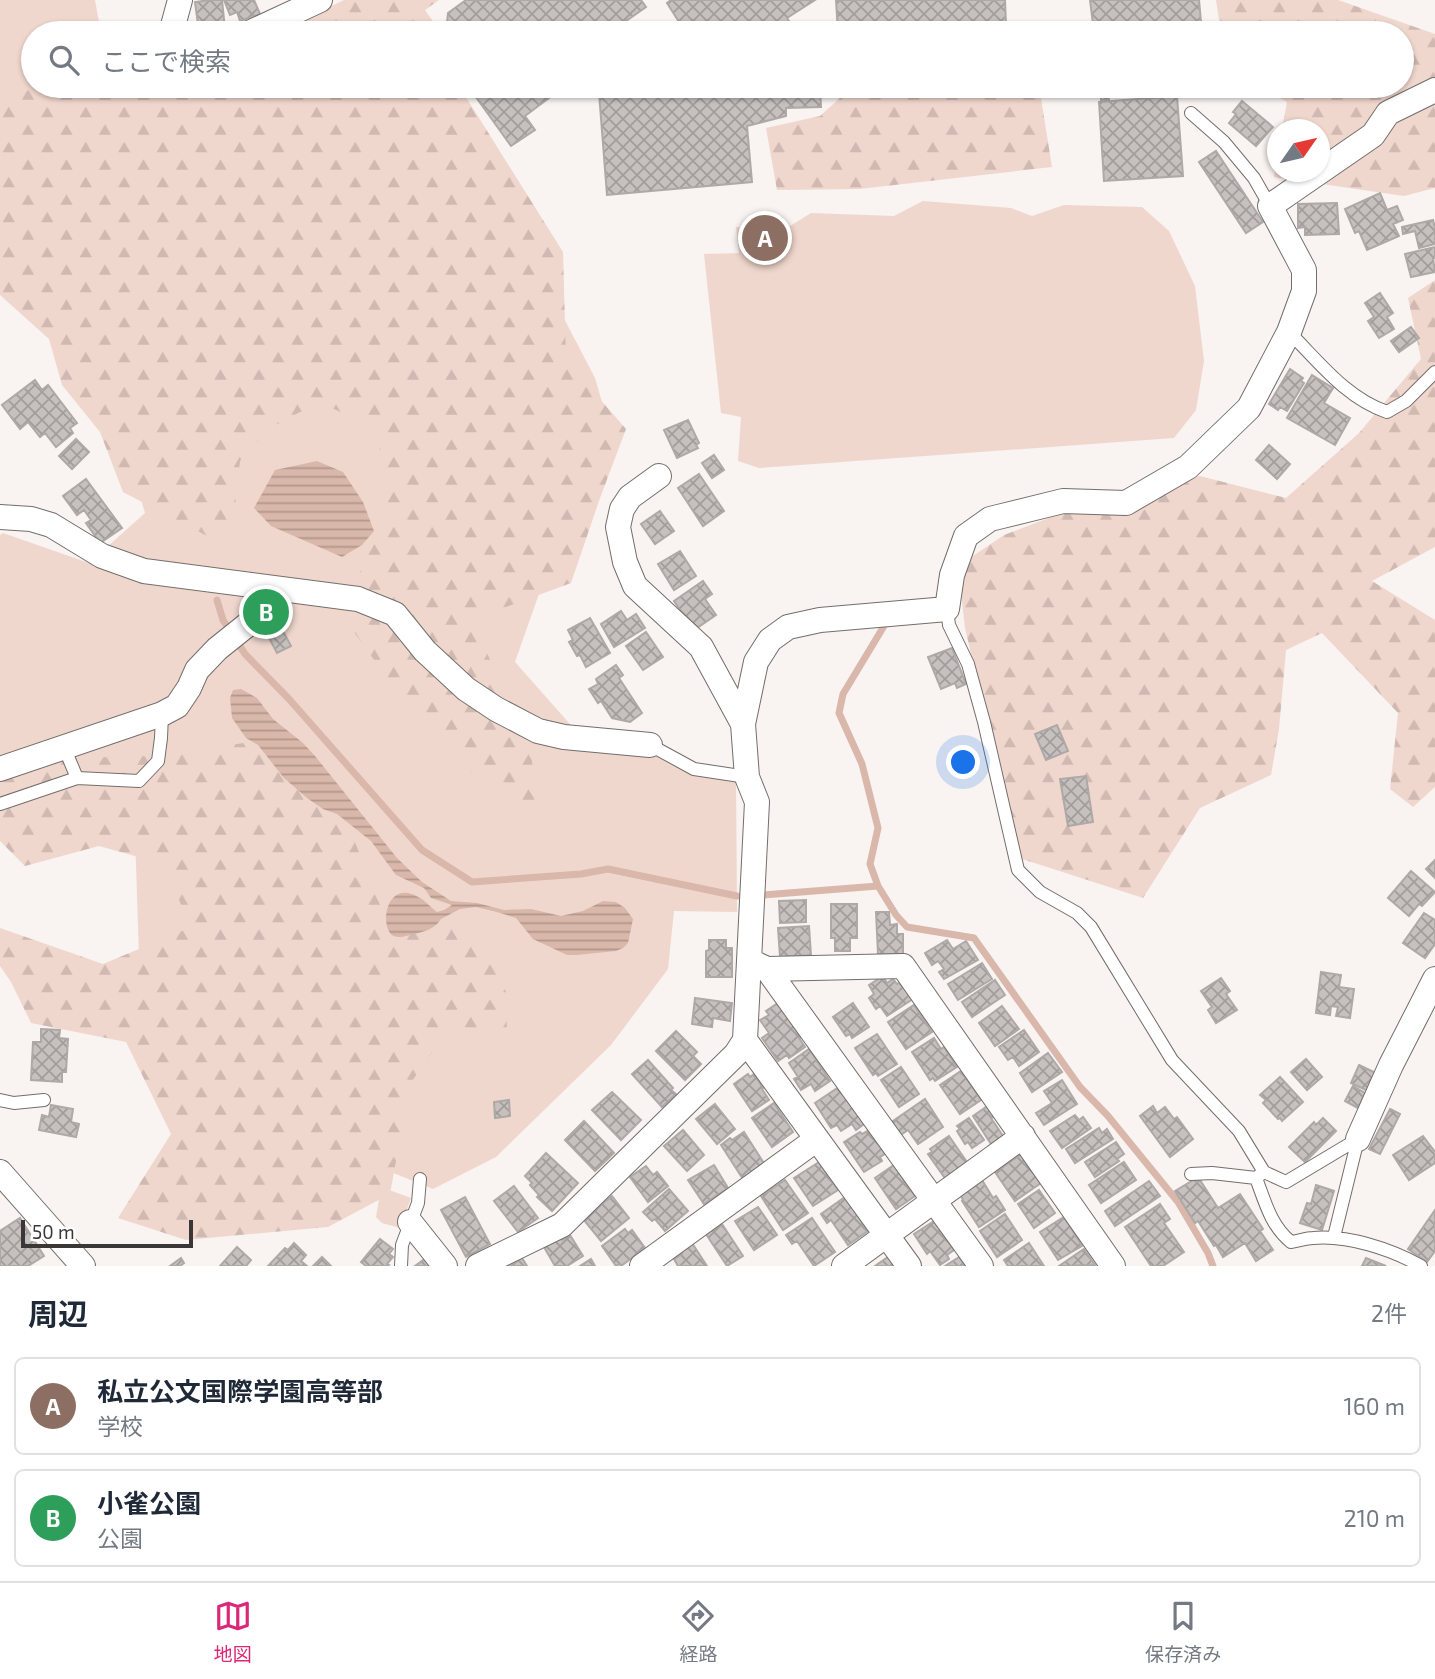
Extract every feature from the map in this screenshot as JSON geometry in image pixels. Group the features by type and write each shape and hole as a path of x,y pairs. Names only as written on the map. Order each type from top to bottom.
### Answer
{"street":[{"path":"174,21 180,0"},
{"path":"275,21 320,0"},
{"path":"478,1266 562,1225 736,1054 746,1040 758,965 757,802 747,777 743,724 756,662 769,640 788,627 820,620 947,609 952,575 966,536 990,519 1063,501 1126,503 1188,467 1249,408 1289,332 1304,291 1304,270 1270,206 1373,135 1388,113 1435,90"},
{"path":"659,476 629,498 622,509 618,527 625,562 635,586 701,647 743,724"},
{"path":"0,517 31,519 51,525 102,556 144,571 358,599 395,614 425,651 466,689 496,709 538,731 564,737 650,745"},
{"path":"0,769 162,714 177,706 197,670 221,646 274,608 281,589"},
{"path":"758,965 903,966 1113,1266"},
{"path":"758,965 981,1266"},
{"path":"1358,1139 1391,1065 1435,979"},
{"path":"746,1040 909,1266"},
{"path":"844,1266 1024,1136"},
{"path":"642,1266 817,1139"},
{"path":"0,1172 83,1266"},
{"path":"410,1222 444,1266"}],"lane":[{"path":"1191,113 1224,142 1254,178 1270,206"},
{"path":"1289,332 1342,386 1371,406 1387,412 1406,401 1435,373"},
{"path":"947,609 949,625 968,664 978,699 1018,870 1040,892 1077,913 1091,927 1172,1060 1239,1131 1260,1175 1270,1216 1281,1234 1292,1242 1334,1237 1399,1254 1421,1266"},
{"path":"0,804 77,778 139,781 159,761 162,714"},
{"path":"650,745 694,769 747,777"},
{"path":"64,747 77,778"},
{"path":"0,1100 15,1103 44,1100"},
{"path":"1191,1174 1260,1175 1286,1182 1358,1139"},
{"path":"1334,1237 1358,1139"},
{"path":"401,1266 402,1245 418,1203 420,1179"}],"green space":[{"path":"0,0 95,0 99,21 21,21 21,98 227,98 484,165 595,378 604,409 515,662 592,749 653,756 736,779 737,912 674,911 668,969 611,1045 496,1157 433,1189 294,1133 139,956 135,834 0,785 0,535 3,533 89,563 145,513 97,350 0,193"},
{"path":"344,0 439,0 425,10 433,21 301,21"},
{"path":"1216,0 1338,0 1398,21 1219,21"},
{"path":"1414,27 1435,34 1435,188 1404,196 1308,182 1330,182 1330,119 1284,119 1287,102 1280,98 1414,98"},
{"path":"21,92 21,98 467,98 563,252 566,360 626,429 571,583 473,619 532,761 537,810 475,777 387,678 349,625 362,563 382,528 379,431 326,405 300,412 270,428 240,461 230,548 123,492 100,432 62,385 49,339 0,295 0,95"},
{"path":"840,98 1041,98 1052,167 859,189 777,190 766,128 820,116"},
{"path":"923,201 1011,208 1032,216 1064,205 1142,207 1169,231 1195,286 1204,361 1196,410 1174,438 759,468 738,461 741,417 721,413 704,254 739,253 736,227 787,228 811,213 894,216"},
{"path":"1435,280 1435,547 1372,581 1435,620 1435,787 1413,807 1390,789 1398,713 1322,633 1286,650 1279,729 1271,775 1200,808 1143,898 1019,858 965,628 958,566 1004,535 1125,489 1200,476 1286,498 1359,433 1421,359 1408,298"},
{"path":"264,740 339,802 380,905 445,905 463,936 495,961 506,992 507,1034 447,1031 410,1084 390,1194 328,1227 186,1240 118,1218 171,1134 126,1042 31,1023 0,966 0,928 103,964 189,928 167,865 99,846 25,866 0,841 0,777 70,758 153,756"},
{"path":"381,1187 411,1198 400,1228 382,1223 376,1217"}],"shaded area":[{"path":"317,461 343,472 363,502 374,531 362,545 342,557 271,526 254,508 275,470"},
{"path":"241,689 257,698 273,719 303,743 397,858 422,882 451,901 477,903 504,910 531,909 561,916 583,911 603,901 616,902 625,908 633,919 628,943 616,951 567,955 533,939 516,918 476,907 460,909 425,931 402,937 392,935 388,930 386,913 393,898 400,894 409,893 420,898 437,912 452,905 431,898 424,888 396,875 371,841 337,814 323,809 307,798 284,778 258,745 246,738 232,718 230,698 233,690"}],"building":[{"path":"222,0 224,21 198,21 195,2"},
{"path":"224,0 254,0 260,14 240,21 237,12 230,15"},
{"path":"466,0 641,0 646,7 626,21 447,21 448,13"},
{"path":"671,0 815,0 787,18 789,21 678,21 667,3"},
{"path":"836,0 1005,0 1006,21 837,21"},
{"path":"1090,0 1199,0 1201,21 1093,21"},
{"path":"477,98 549,98 525,116 535,130 511,146"},
{"path":"599,98 821,98 821,107 786,108 786,116 747,126 752,182 607,195"},
{"path":"1177,98 1183,176 1104,181 1099,102"},
{"path":"1242,101 1267,122 1267,134 1256,146 1229,123 1236,114 1233,112"},
{"path":"1216,151 1263,222 1246,233 1199,162"},
{"path":"1380,193 1387,210 1397,206 1403,220 1393,224 1399,236 1367,250 1359,231 1355,233 1345,209"},
{"path":"1337,203 1339,234 1305,235 1305,227 1298,228 1298,204"},
{"path":"1433,220 1435,244 1419,248 1415,231 1403,234 1402,227"},
{"path":"1435,247 1435,272 1411,277 1405,254"},
{"path":"1380,293 1393,313 1387,317 1394,329 1379,338 1368,321 1374,317 1365,303"},
{"path":"1411,327 1419,338 1399,352 1391,341"},
{"path":"1290,369 1303,378 1301,381 1304,383 1287,411 1280,407 1278,410 1269,404"},
{"path":"1312,375 1333,388 1324,403 1350,418 1335,445 1287,418"},
{"path":"35,380 42,390 48,385 77,423 70,428 73,433 56,447 45,433 40,437 28,422 20,429 2,405"},
{"path":"688,420 699,443 696,445 698,448 677,458 664,430"},
{"path":"76,439 89,452 72,469 59,456"},
{"path":"1269,445 1290,464 1277,479 1256,460"},
{"path":"714,455 724,470 712,478 702,463"},
{"path":"699,474 724,511 703,526 678,488"},
{"path":"86,479 122,528 100,543 86,523 91,520 84,510 77,515 63,496"},
{"path":"660,511 674,531 655,544 641,524"},
{"path":"680,551 696,576 674,590 658,564"},
{"path":"703,581 712,594 705,599 716,615 694,630 674,601"},
{"path":"621,611 627,620 636,614 645,628 614,647 601,624"},
{"path":"590,618 610,653 586,667 569,642 573,640 568,630"},
{"path":"283,631 291,646 277,653 269,638"},
{"path":"646,632 663,657 643,670 626,646"},
{"path":"952,648 966,684 957,688 955,683 941,689 928,657"},
{"path":"616,665 623,675 619,678 642,713 630,722 612,718 589,689 598,684 596,679"},
{"path":"1057,725 1068,751 1046,760 1035,734"},
{"path":"1086,776 1093,822 1068,826 1060,779"},
{"path":"1435,860 1435,878 1426,869"},
{"path":"1411,871 1435,892 1409,916 1388,898"},
{"path":"806,900 806,922 780,923 779,901"},
{"path":"831,904 857,904 857,938 850,938 850,951 835,951 835,938 831,938"},
{"path":"876,912 889,912 890,925 897,924 897,934 903,934 903,954 878,954"},
{"path":"1424,913 1435,920 1435,944 1425,958 1403,943"},
{"path":"809,926 811,955 780,957 778,928"},
{"path":"709,940 726,940 726,948 732,948 732,977 706,977 706,951 709,950"},
{"path":"947,940 953,949 966,941 978,960 944,979 939,972 944,969 938,961 932,965 925,953"},
{"path":"982,963 992,979 958,1000 948,984"},
{"path":"1321,972 1341,975 1339,987 1354,989 1350,1018 1336,1016 1338,1007 1331,1006 1330,1015 1316,1013"},
{"path":"883,976 887,983 893,979 897,984 902,981 913,999 887,1016 880,1006 876,1009 869,998 874,994 869,985"},
{"path":"1221,978 1230,991 1226,994 1237,1010 1216,1023 1208,1010 1212,1007 1201,991"},
{"path":"995,980 1005,995 972,1017 962,1002"},
{"path":"695,998 732,1003 730,1021 713,1018 712,1027 692,1024"},
{"path":"778,1003 805,1047 789,1058 787,1055 778,1061 762,1038 769,1033 760,1020 769,1015 766,1011"},
{"path":"853,1003 869,1027 852,1038 850,1034 846,1036 833,1017"},
{"path":"914,1005 932,1032 906,1049 888,1022"},
{"path":"1002,1006 1019,1029 995,1046 979,1023"},
{"path":"41,1029 60,1030 59,1038 68,1039 66,1072 62,1072 62,1082 31,1080 33,1042 41,1042"},
{"path":"1024,1030 1039,1052 1019,1066 1013,1057 1008,1060 999,1047"},
{"path":"676,1031 697,1052 693,1056 701,1064 685,1080 656,1051"},
{"path":"877,1034 897,1064 878,1076 876,1073 873,1075 855,1048"},
{"path":"934,1038 941,1049 944,1047 957,1067 935,1081 933,1078 930,1080 912,1052"},
{"path":"809,1049 830,1081 815,1091 811,1084 801,1090 794,1079 798,1077 789,1063"},
{"path":"1048,1053 1062,1072 1032,1092 1020,1073"},
{"path":"1306,1059 1322,1077 1307,1090 1291,1072"},
{"path":"648,1060 676,1094 662,1107 632,1074"},
{"path":"1359,1065 1378,1074 1370,1092 1351,1083"},
{"path":"901,1067 919,1094 899,1107 881,1080"},
{"path":"961,1071 981,1100 960,1114 940,1085"},
{"path":"748,1074 750,1077 754,1074 769,1100 752,1111 734,1084"},
{"path":"1280,1077 1303,1102 1282,1121 1263,1103 1266,1100 1260,1095"},
{"path":"1062,1080 1077,1104 1044,1125 1036,1113 1052,1103 1044,1091"},
{"path":"1353,1086 1365,1093 1358,1108 1345,1101"},
{"path":"839,1087 864,1124 856,1130 852,1124 841,1131 837,1125 831,1128 815,1103"},
{"path":"612,1092 641,1120 621,1140 592,1110"},
{"path":"925,1099 943,1127 918,1144 908,1130 899,1136 890,1123"},
{"path":"509,1100 510,1116 495,1118 494,1102"},
{"path":"774,1103 793,1132 772,1147 752,1118"},
{"path":"715,1104 735,1129 717,1144 696,1119"},
{"path":"51,1105 73,1109 71,1122 79,1124 76,1137 39,1130 42,1115 49,1117"},
{"path":"989,1105 996,1116 991,1118 1003,1136 991,1144 973,1116"},
{"path":"1153,1106 1157,1113 1165,1107 1174,1119 1177,1117 1193,1139 1170,1157 1140,1116"},
{"path":"1390,1109 1400,1114 1380,1154 1369,1149"},
{"path":"1075,1115 1079,1120 1083,1117 1091,1128 1062,1148 1050,1131"},
{"path":"969,1118 984,1140 972,1148 968,1142 965,1144 957,1131 960,1129 957,1126"},
{"path":"1323,1118 1336,1131 1305,1162 1289,1147 1314,1122 1316,1125"},
{"path":"584,1121 614,1153 595,1171 565,1140"},
{"path":"1099,1128 1102,1133 1107,1129 1113,1139 1075,1163 1066,1149"},
{"path":"683,1130 704,1155 687,1171 664,1146"},
{"path":"869,1130 885,1154 880,1157 882,1161 864,1172 844,1142"},
{"path":"744,1132 765,1165 743,1179 721,1145"},
{"path":"949,1136 969,1165 947,1181 928,1154 932,1152 930,1149"},
{"path":"1423,1136 1435,1152 1435,1163 1409,1180 1393,1155"},
{"path":"1116,1142 1124,1154 1117,1159 1119,1161 1095,1177 1085,1162"},
{"path":"546,1153 578,1183 552,1211 537,1197 539,1195 525,1176"},
{"path":"1022,1154 1041,1183 1015,1201 995,1172"},
{"path":"819,1162 838,1190 813,1206 794,1178"},
{"path":"1124,1162 1136,1180 1101,1203 1089,1185"},
{"path":"714,1165 728,1188 704,1204 688,1180"},
{"path":"894,1165 915,1196 896,1209 875,1178"},
{"path":"646,1166 653,1175 657,1172 668,1186 648,1202 630,1177"},
{"path":"1195,1179 1196,1182 1200,1180 1218,1208 1240,1194 1273,1250 1256,1261 1245,1243 1223,1257 1198,1221 1195,1223 1175,1191"},
{"path":"785,1180 808,1213 783,1230 761,1196"},
{"path":"982,1180 993,1198 996,1196 1005,1210 979,1227 960,1194"},
{"path":"1149,1181 1160,1196 1115,1226 1105,1211"},
{"path":"1316,1185 1334,1191 1322,1230 1300,1223 1307,1203 1311,1204"},
{"path":"514,1186 538,1218 518,1232 494,1201"},
{"path":"669,1189 688,1211 665,1231 655,1219 652,1221 643,1212"},
{"path":"1039,1190 1055,1213 1034,1228 1018,1204"},
{"path":"612,1196 629,1218 601,1241 583,1219"},
{"path":"465,1197 490,1244 466,1257 441,1210"},
{"path":"845,1197 868,1231 848,1245 831,1220 827,1223 821,1214"},
{"path":"1160,1204 1170,1219 1164,1223 1184,1252 1163,1266 1151,1266 1125,1227"},
{"path":"758,1207 777,1235 754,1250 735,1221"},
{"path":"1435,1210 1435,1251 1427,1262 1408,1249"},
{"path":"1005,1214 1022,1240 997,1257 980,1231"},
{"path":"1064,1217 1082,1246 1058,1260 1040,1232"},
{"path":"20,1218 44,1256 28,1266 0,1266 0,1231"},
{"path":"812,1218 835,1252 814,1266 797,1241 792,1244 786,1235"},
{"path":"934,1221 954,1250 947,1255 949,1259 940,1265 930,1251 927,1254 914,1234"},
{"path":"722,1224 743,1256 727,1266 706,1234"},
{"path":"625,1229 628,1233 632,1230 645,1248 621,1266 616,1266 602,1246"},
{"path":"570,1235 583,1256 567,1266 555,1266 544,1247 560,1237 562,1240"},
{"path":"380,1239 393,1249 389,1254 393,1257 387,1264 389,1265 366,1266 361,1262"},
{"path":"294,1243 306,1255 301,1261 307,1266 268,1266 285,1248 288,1250"},
{"path":"692,1243 707,1266 678,1266 674,1259"},
{"path":"1029,1243 1044,1266 1008,1266 1004,1260"},
{"path":"237,1247 251,1260 246,1266 220,1266"},
{"path":"1084,1249 1095,1265 1059,1266"},
{"path":"322,1257 331,1266 313,1266"},
{"path":"888,1257 894,1266 875,1266"},
{"path":"959,1257 965,1266 945,1266"},
{"path":"181,1258 184,1263 180,1266 170,1266"},
{"path":"426,1258 432,1266 415,1266"},
{"path":"522,1258 527,1266 509,1266"},
{"path":"1366,1258 1386,1266 1362,1266"},
{"path":"591,1259 595,1266 580,1266"}],"waterway":[{"path":"217,600 223,620 245,654 289,699 422,850 472,882 581,874 608,869 737,896"},
{"path":"884,626 843,694 839,713 862,764 878,828 870,864 878,886 907,927 974,938 1080,1087 1108,1116 1178,1202 1213,1266"},
{"path":"763,895 878,886"}],"place":[{"name":"私立公文国際学園高等部","path":"765,238"},
{"name":"小雀公園","path":"266,612"}]}
